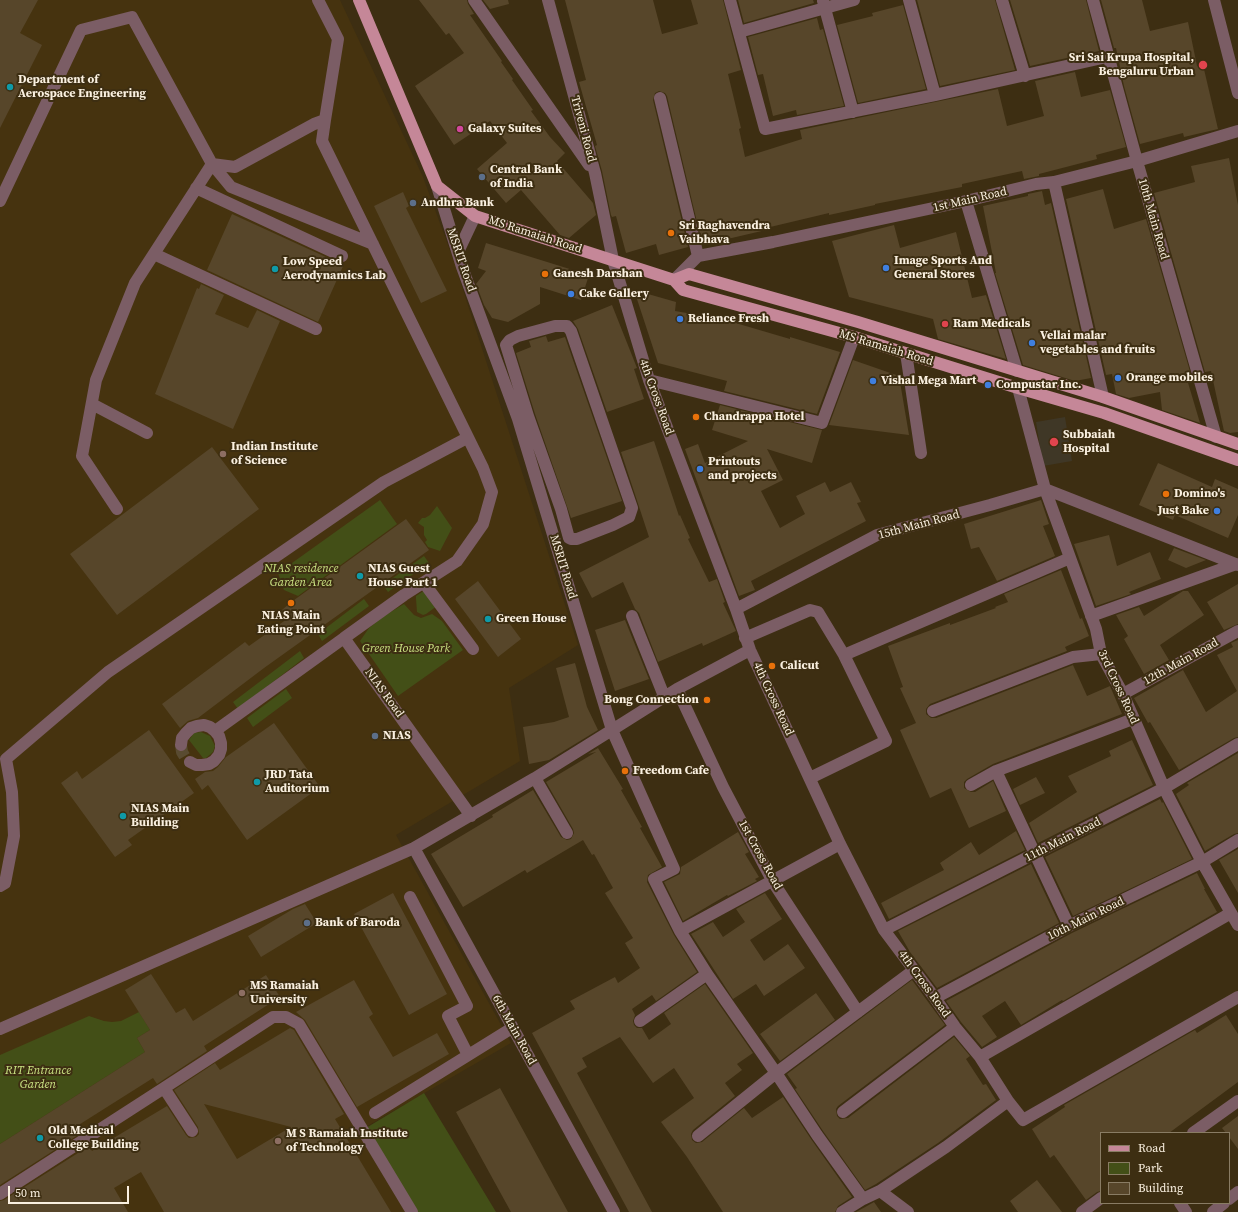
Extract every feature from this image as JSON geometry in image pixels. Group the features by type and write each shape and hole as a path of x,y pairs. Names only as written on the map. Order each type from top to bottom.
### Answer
{"main road":[{"name":"MS Ramaiah Road","path":"359,0 436,186 475,216 674,280 683,290 854,337 1104,413 1238,460"},
{"name":"MS Ramaiah Road","path":"674,280 689,274 858,322 1103,397 1238,444"}],"street":[{"path":"215,731 392,604 457,561 483,524 492,492 483,468 322,141 338,40 318,0"},
{"path":"474,0 595,173"},
{"name":"Triveni Road","path":"548,0 595,173 612,260"},
{"path":"730,0 765,130 1108,57"},
{"path":"739,32 824,4 854,0"},
{"path":"909,0 935,95"},
{"path":"1002,0 1024,76"},
{"name":"10th Main Road","path":"1093,0 1137,161 1216,437"},
{"path":"1214,0 1238,93"},
{"path":"824,4 853,112"},
{"path":"0,201 81,30 132,17 212,164 231,188 373,244"},
{"path":"660,98 698,256 674,280"},
{"path":"212,164 235,167 314,124 325,120"},
{"name":"1st Main Road","path":"698,256 966,202 1036,184 1054,182 1137,161 1238,132"},
{"path":"117,509 82,456 96,380 135,283 212,164"},
{"path":"1054,182 1103,397"},
{"name":"MSRIT Road","path":"436,186 458,252 523,418 612,730 674,869 654,878 680,931"},
{"path":"196,188 342,256"},
{"path":"966,202 1017,371"},
{"path":"458,252 475,216"},
{"path":"154,254 316,329"},
{"name":"4th Cross Road","path":"612,260 649,380 736,609 745,638 840,844 884,930 955,1027 980,1057 1008,1101 1023,1120 1238,996"},
{"path":"555,326 570,327 632,508 632,514 613,525 577,539 569,538 561,509 523,418 506,345 510,340 518,336 555,326"},
{"path":"649,380 822,423 854,337"},
{"path":"906,354 922,453"},
{"name":"3rd Cross Road","path":"1018,388 1045,489 1096,629 1101,654 1123,694 1164,788 1202,862 1238,925"},
{"path":"92,404 147,433"},
{"path":"0,886 5,883 14,836 12,792 6,759 108,672 384,482 467,438"},
{"path":"1045,489 1237,564"},
{"name":"15th Main Road","path":"736,609 877,535 1045,489"},
{"path":"844,654 1070,558"},
{"path":"1091,616 1237,564"},
{"path":"424,582 473,649"},
{"path":"745,638 810,610 818,612 844,654 886,741 810,778"},
{"path":"632,616 664,696"},
{"name":"12th Main Road","path":"1123,694 1238,631"},
{"name":"NIAS Road","path":"344,638 471,816"},
{"path":"0,1029 414,848 535,778 664,696 750,650"},
{"path":"933,711 1073,657 1101,654"},
{"name":"1st Cross Road","path":"676,689 723,788 773,882 858,1012"},
{"path":"970,785 996,771 1133,719"},
{"path":"181,745 182,738 191,728 204,725 210,727 219,736 221,749 219,755 214,761 209,764 202,765 196,765 190,762"},
{"name":"11th Main Road","path":"884,930 1164,788 1238,744"},
{"path":"996,771 1069,926"},
{"path":"535,778 567,833"},
{"name":"10th Main Road","path":"935,998 1069,926 1202,862 1238,840"},
{"path":"840,844 773,882 680,931 707,974 817,1135 863,1199"},
{"name":"6th Main Road","path":"414,848 614,1212"},
{"path":"410,897 467,1006 448,1016 468,1055"},
{"path":"980,1057 1231,913"},
{"path":"698,1136 776,1073 914,970"},
{"path":"640,1021 707,974"},
{"path":"0,1194 273,1017 286,1017 300,1024 412,1212"},
{"path":"843,1112 955,1027"},
{"path":"375,1113 512,1028"},
{"path":"164,1088 192,1131"},
{"path":"842,1212 863,1199 880,1192 946,1147 1008,1101"},
{"path":"1194,1132 1238,1101"},
{"path":"880,1192 908,1212"},
{"path":"1230,1198 1238,1192"},
{"path":"1082,1212 1100,1199"},
{"path":"1213,1212 1223,1204"}],"shaded area":[{"path":"0,0 340,0 423,177 453,259 578,645 509,688 520,761 396,835 511,1043 364,1128 414,1212 0,1212"},
{"name":"Subbaiah Hospital","path":"1065,417 1072,461 1043,466 1036,422"}],"green space":[{"name":"NIAS residence Garden Area","path":"380,500 397,524 298,596 284,590 278,573"},
{"path":"437,506 452,528 440,551 428,547 425,542 427,540 424,535 424,527 418,523 422,518 430,515"},
{"path":"424,556 429,563 388,592 383,585"},
{"path":"425,590 437,606 423,615 417,612 416,596"},
{"path":"364,599 369,606 322,641 318,634"},
{"name":"Green House Park","path":"404,604 414,615 421,618 432,614 442,621 463,650 398,696 360,641 369,628 384,616"},
{"path":"300,651 304,658 238,709 233,702"},
{"path":"286,689 292,698 253,727 247,718"},
{"path":"201,732 210,736 215,746 213,752 206,758 203,758 189,740 194,733"},
{"name":"RIT Entrance Garden","path":"139,1012 150,1030 137,1038 145,1052 0,1144 0,1055 89,1016 112,1022 121,1021"},
{"path":"424,1093 496,1212 416,1212 366,1128"}],"building":[{"name":"Department of Aerospace Engineering","path":"0,0 38,0 20,33 42,45 0,128"},
{"path":"419,0 467,0 474,14 470,15 502,61 501,62 513,79 512,80 533,110 531,111 550,137 565,153 557,161 593,203 596,215 569,238 560,235 521,190 506,203 477,169 507,143 490,121 454,145 415,86 464,53 449,33 446,35"},
{"path":"483,0 508,0 509,4 490,9"},
{"path":"565,0 653,0 662,34 698,24 691,0 723,0 741,70 728,74 741,128 739,129 745,157 802,139 800,130 998,89 1007,126 1044,116 1035,81 1075,72 1081,97 1110,90 1126,147 1096,155 1097,159 1039,174 1039,176 1024,179 1022,171 962,184 962,187 875,204 829,215 829,213 706,244 706,242 702,243 667,96 665,93 659,91 655,93 653,100 688,247 659,255 656,244 626,253 616,216 612,217 611,215 595,146 597,145 579,82 586,80"},
{"path":"738,0 813,0 814,3 744,23"},
{"path":"917,0 995,0 1015,70 940,86"},
{"path":"1010,0 1086,0 1099,51 1030,66"},
{"path":"1101,0 1142,0 1150,31 1188,22 1197,66 1203,65 1218,129 1184,137 1183,133 1140,144 1124,86 1116,48 1114,48"},
{"path":"903,5 926,89 858,103 837,25 873,16 872,13"},
{"path":"817,18 820,30 823,29 844,106 797,115 796,110 773,116 763,74 758,75 748,37"},
{"path":"1229,158 1238,205 1238,432 1230,433 1224,431 1211,371 1205,372 1154,193 1195,182 1191,166"},
{"path":"1103,189 1114,229 1146,219 1191,375 1186,376 1200,423 1162,410 1160,392 1129,398 1116,394 1112,374 1106,375 1066,199"},
{"path":"1042,191 1045,205 1051,203 1091,378 1075,381 1023,365 995,273 983,206 1028,196 1028,194"},
{"path":"403,192 409,206 406,208 447,291 421,303 374,206"},
{"name":"Low Speed Aerodynamics Lab","path":"232,214 344,264 318,322 207,270"},
{"path":"894,225 900,248 956,232 972,298 986,295 1006,359 938,339 933,319 849,297 832,241"},
{"path":"486,243 589,275 581,300 540,287 540,304 508,322 492,318 484,305 476,284 486,271 478,268"},
{"path":"201,284 224,295 215,314 248,328 257,310 280,321 233,429 155,394 197,288 199,289"},
{"path":"634,290 676,302 675,311 722,319 840,352 817,414 724,391 727,381 658,363"},
{"path":"612,305 637,368 634,369 644,399 607,412 578,329 573,321"},
{"path":"546,336 548,342 565,337 622,501 571,518 535,414 516,353 531,347 529,341"},
{"path":"853,360 899,376 909,435 829,425"},
{"path":"720,405 822,430 812,463 767,449 783,480 761,491 780,528 805,514 796,496 825,482 830,492 851,482 861,502 857,503 866,521 751,581 755,590 739,596 685,449 698,444 705,463 748,441 712,430"},
{"path":"654,441 679,516 680,515 690,538 688,539 709,582 717,579 725,602 723,603 736,631 703,646 702,643 658,662 639,613 635,609 623,582 592,598 579,573 649,537 621,452"},
{"path":"212,447 259,509 117,615 70,554"},
{"path":"1158,463 1212,487 1215,479 1238,489 1238,515 1228,538 1175,515 1173,520 1139,505"},
{"path":"1041,500 1049,524 1043,526 1055,556 997,581 979,547 971,549 964,524"},
{"path":"406,519 429,550 264,668 198,718 188,721 180,728 162,704 245,642 249,646 287,619 282,610 290,603"},
{"path":"1109,535 1117,566 1150,552 1161,579 1129,592 1131,594 1096,606 1074,544"},
{"path":"1174,548 1206,560 1186,568 1168,560"},
{"path":"1061,570 1080,619 1082,618 1089,636 1065,647 1067,651 930,704 926,709 926,714 931,718 936,718 1073,665 1087,696 1110,686 1122,714 993,764 967,779 964,782 964,788 971,792 975,792 993,781 1006,811 969,828 951,788 930,798 900,730 916,723 900,688 903,687 888,646 996,608 995,607 1008,602 1004,594"},
{"name":"Green House","path":"478,581 521,639 498,657 455,599"},
{"path":"1238,584 1238,624 1224,630 1207,602"},
{"path":"1183,591 1188,591 1204,615 1160,645 1169,660 1144,674 1124,639 1128,636 1116,615 1139,607 1144,616"},
{"path":"625,620 649,679 615,691 595,630"},
{"path":"1238,640 1238,737 1179,770 1150,722 1148,723 1134,698 1183,670 1206,712 1237,691 1217,655 1233,647 1231,643"},
{"path":"575,663 587,707 598,730 549,760 529,764 523,727 554,722 569,717 556,668"},
{"name":"JRD Tata Auditorium","path":"274,723 320,787 247,840 208,785 202,790 195,779 205,772 213,771 226,757"},
{"name":"NIAS Main Building","path":"149,730 194,793 128,840 132,845 115,857 61,783 77,771 82,779"},
{"path":"1132,740 1153,785 1038,843 1029,823 1077,792 1068,776 1111,756 1109,751"},
{"path":"598,748 623,789 621,790 662,867 648,875 647,882 674,935 697,972 656,1001 652,995 632,1009 635,1015 633,1021 634,1025 637,1028 642,1028 649,1040 671,1024 664,1013 705,984 753,1053 737,1064 742,1070 725,1083 735,1096 693,1130 691,1134 692,1140 696,1143 702,1142 744,1108 752,1118 783,1097 852,1197 838,1206 835,1212 723,1212 687,1157 661,1122 694,1098 674,1068 653,1083 620,1037 582,1058 587,1067 577,1073 652,1212 629,1212 532,1033 575,1009 570,1001 615,977 618,983 640,968 625,943 633,938 605,893 613,888 594,854 592,855 583,840 527,873 525,870 463,907 431,854 493,817 492,815 533,790 561,837 567,840 571,839 574,833 573,829 546,782 596,752 588,754"},
{"path":"1238,753 1238,833 1205,851 1176,794 1189,785 1187,783"},
{"path":"1036,777 1045,793 1020,805 1013,789"},
{"path":"1160,799 1162,803 1163,802 1192,859 1073,916 1045,857"},
{"path":"1016,831 1025,850 889,919 881,903 944,870 940,863 971,842 979,855"},
{"path":"738,832 749,852 745,854 759,877 755,879 757,881 728,896 727,895 683,921 664,882 680,874 681,867"},
{"path":"1238,849 1238,893 1219,860"},
{"path":"1031,864 1059,923 937,988 910,952 898,931"},
{"path":"1197,873 1217,912 1021,1025 1005,1001 982,1016 997,1037 982,1047 946,1001 1072,933"},
{"path":"393,893 447,994 409,1015 354,914"},
{"path":"765,893 782,919 750,940 764,961 788,944 805,968 764,996 756,984 733,999 691,934 713,922 723,937 745,922 736,909"},
{"path":"305,904 317,923 261,957 248,936 293,909"},
{"path":"151,974 176,1013 185,1008 193,1021 266,975 280,997 204,1046 207,1051 157,1084 153,1078 77,1126 81,1133 0,1185 0,1144 145,1052 137,1038 150,1030 125,990"},
{"path":"354,980 373,1014 369,1017 393,1057 437,1033 449,1054 357,1107 305,1020 296,1012"},
{"path":"912,980 945,1025 838,1106 836,1109 837,1116 840,1119 848,1118 954,1037 970,1056 966,1059 983,1085 986,1084 996,1100 938,1143 865,1190 823,1131 795,1089 797,1088 787,1074"},
{"path":"816,993 835,1020 780,1061 760,1034"},
{"path":"1226,1015 1238,1034 1238,1082 1170,1132 1100,1132 1100,1191 1086,1200 1054,1155 1050,1158 1032,1129 1065,1107 1064,1105 1195,1030 1197,1033"},
{"name":"M S Ramaiah Institute of Technology","path":"290,1028 294,1030 344,1114 335,1119 391,1212 164,1212 141,1172 114,1188 128,1212 0,1212 0,1201 4,1200 89,1146 92,1151 167,1106 186,1135 189,1138 196,1137 199,1134 198,1127 174,1090 215,1063 220,1070","holes":["204,1104 291,1127 237,1159"]},
{"path":"500,1088 568,1212 511,1212 456,1112"},
{"path":"1238,1116 1238,1149 1230,1138 1230,1132 1225,1132 1222,1128"},
{"path":"1037,1180 1062,1212 1018,1212 1010,1201"},
{"path":"874,1202 881,1212 856,1212 867,1206"}],"tunnel":[{"path":"181,745 182,752 190,762"}],"place":[{"name":"Sri Sai Krupa Hospital, Bengaluru Urban","path":"1203,65"},
{"name":"Department of Aerospace Engineering","path":"10,87"},
{"name":"Galaxy Suites","path":"460,129"},
{"name":"Central Bank of India","path":"482,177"},
{"name":"Andhra Bank","path":"413,203"},
{"name":"Sri Raghavendra Vaibhava","path":"671,233"},
{"name":"Image Sports And General Stores","path":"886,268"},
{"name":"Low Speed Aerodynamics Lab","path":"275,269"},
{"name":"Ganesh Darshan","path":"545,274"},
{"name":"Cake Gallery","path":"571,294"},
{"name":"Reliance Fresh","path":"680,319"},
{"name":"Ram Medicals","path":"945,324"},
{"name":"Vellai malar vegetables and fruits","path":"1032,343"},
{"name":"Orange mobiles","path":"1118,378"},
{"name":"Vishal Mega Mart","path":"873,381"},
{"name":"Compustar Inc.","path":"988,385"},
{"name":"Chandrappa Hotel","path":"696,417"},
{"name":"Subbaiah Hospital","path":"1054,442"},
{"name":"Indian Institute of Science","path":"223,454"},
{"name":"Printouts and projects","path":"700,469"},
{"name":"Domino's","path":"1166,494"},
{"name":"Just Bake","path":"1217,511"},
{"name":"NIAS Guest House Part 1","path":"360,576"},
{"name":"NIAS Main Eating Point","path":"291,603"},
{"name":"Green House","path":"488,619"},
{"name":"Calicut","path":"772,666"},
{"name":"Bong Connection","path":"707,700"},
{"name":"NIAS","path":"375,736"},
{"name":"Freedom Cafe","path":"625,771"},
{"name":"JRD Tata Auditorium","path":"257,782"},
{"name":"NIAS Main Building","path":"123,816"},
{"name":"Bank of Baroda","path":"307,923"},
{"name":"MS Ramaiah University","path":"242,993"},
{"name":"Old Medical College Building","path":"40,1138"},
{"name":"M S Ramaiah Institute of Technology","path":"278,1141"}]}
